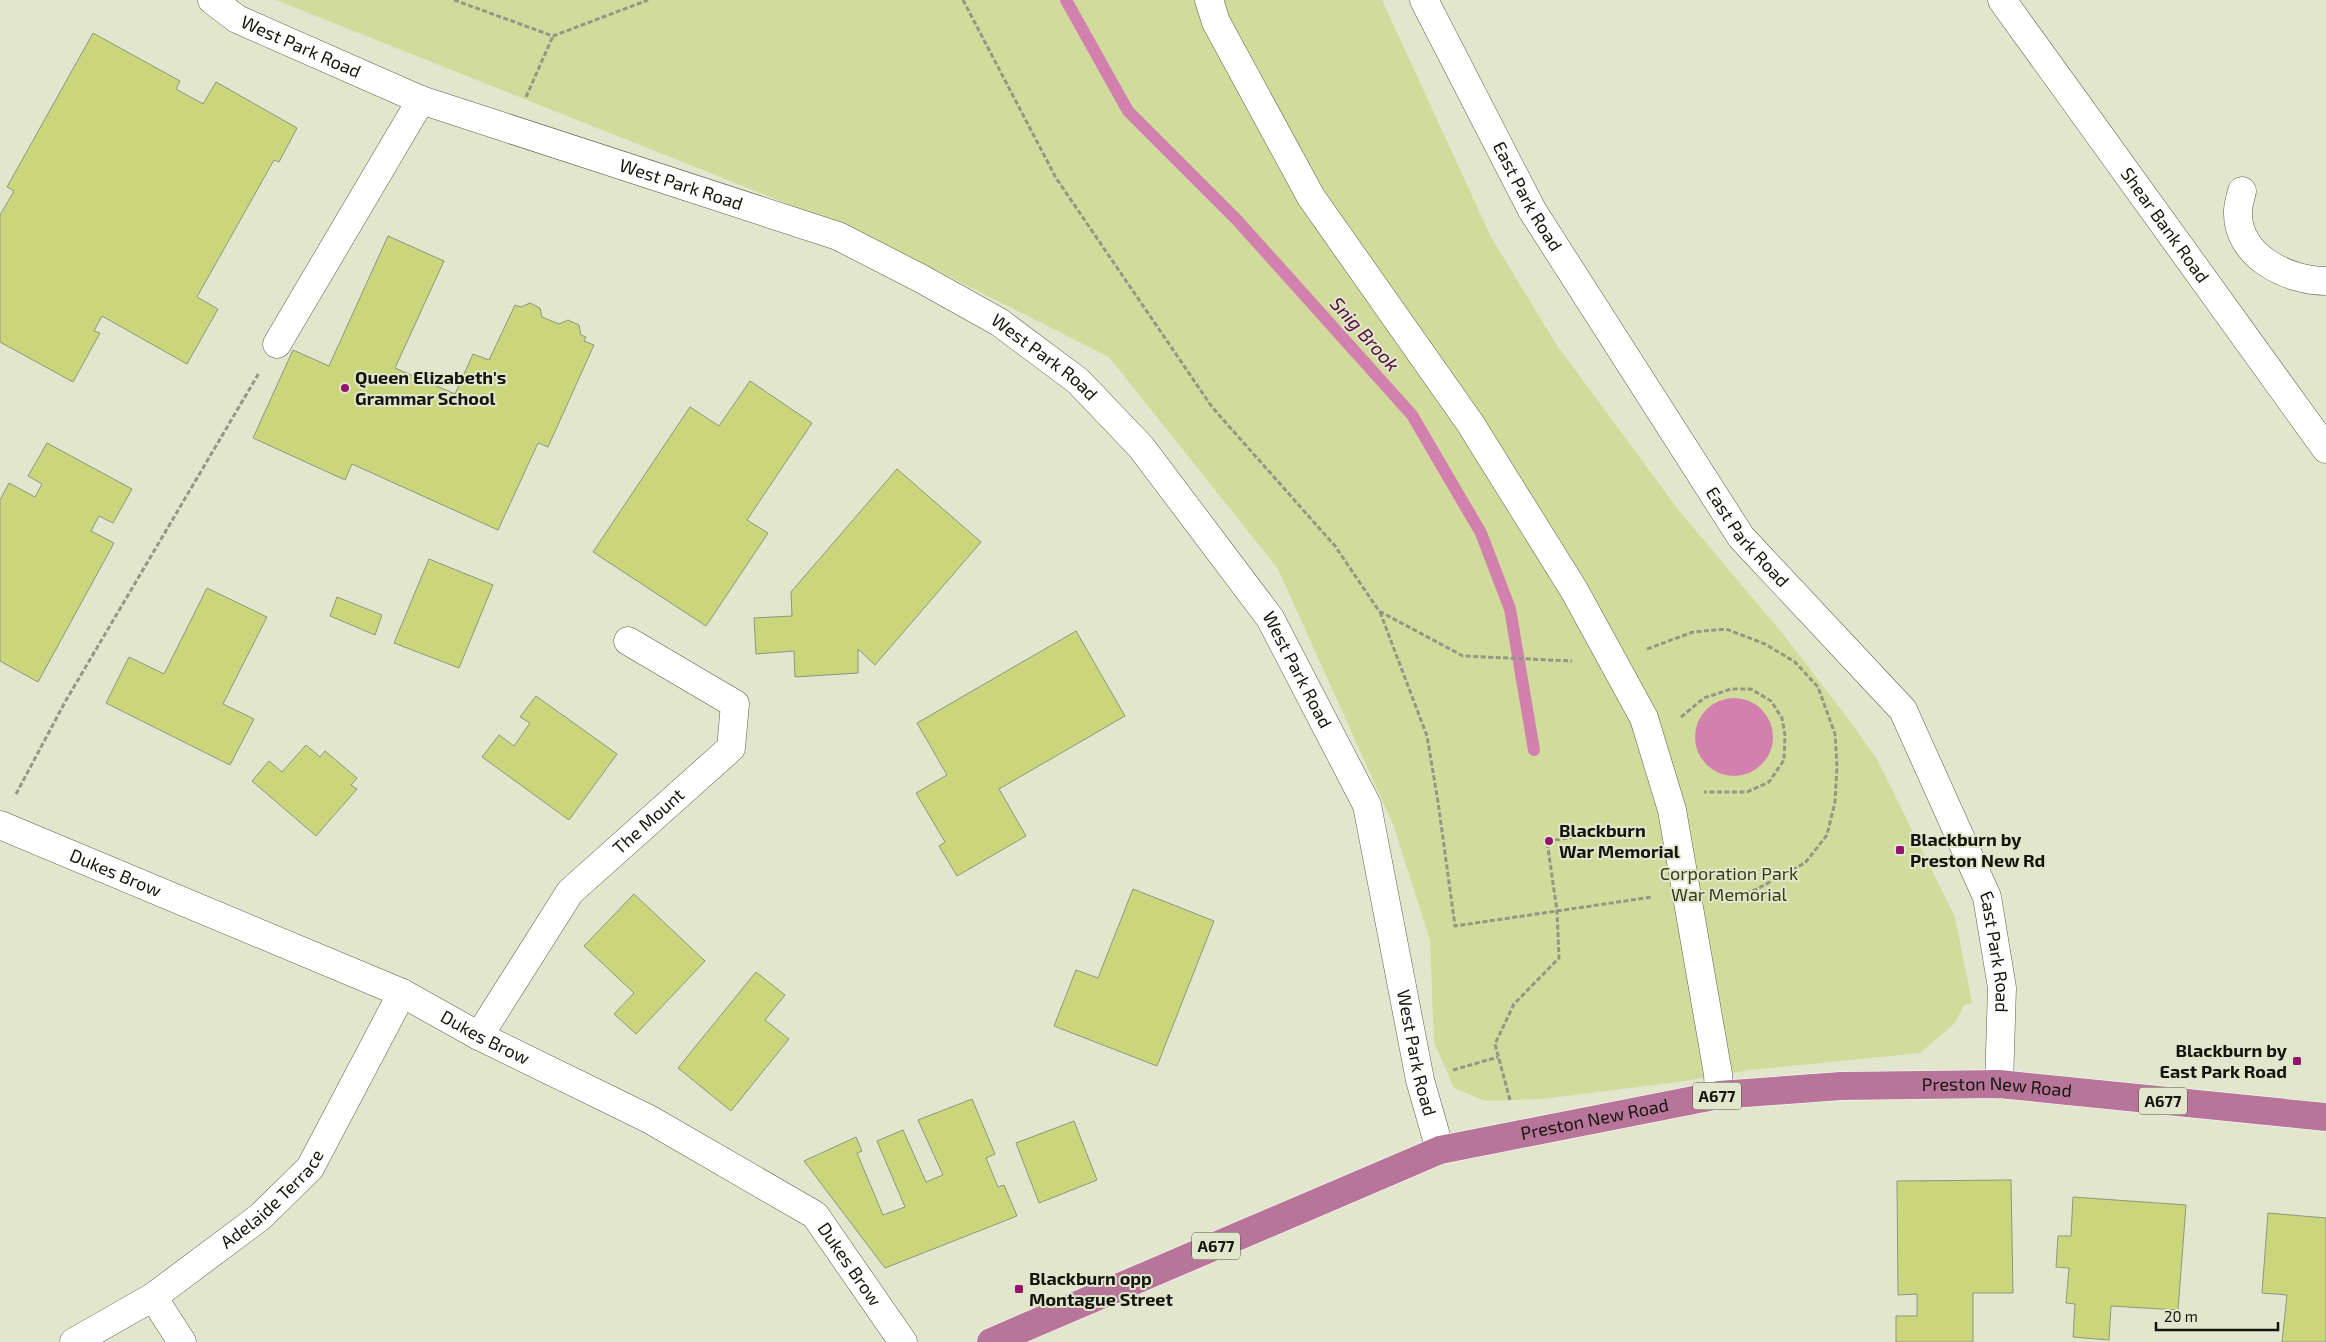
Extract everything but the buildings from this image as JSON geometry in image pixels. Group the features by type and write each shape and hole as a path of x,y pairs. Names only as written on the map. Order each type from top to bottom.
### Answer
{"highway":[{"name":"Preston New Road","path":"991,1342 1440,1150 1719,1095 1841,1086 1999,1084 2326,1118"}],"street":[{"name":"West Park Road","path":"212,0 237,19 421,100 838,236 920,278 999,322 1078,381 1141,447 1270,618 1367,805 1420,1080 1440,1150"},
{"path":"1209,0 1216,22 1310,197 1470,423 1574,590 1644,718 1667,793 1674,823 1718,1074 1719,1095"},
{"name":"East Park Road","path":"1424,0 1532,210 1741,537 1903,710 1986,897 2002,988 1999,1084"},
{"name":"Shear Bank Road","path":"2002,0 2326,449"},
{"path":"277,344 421,100"},
{"path":"2242,191 2238,210 2241,231 2255,252 2276,270 2309,281 2326,281"},
{"name":"The Mount","path":"479,1036 570,892 731,748 735,704 628,641"},
{"name":"Dukes Brow","path":"0,825 402,994 479,1036 649,1119 815,1215 904,1342"},
{"name":"Adelaide Terrace","path":"74,1342 153,1297 260,1217 310,1168 402,994"},
{"path":"153,1297 182,1342"}],"path":[{"path":"454,0 553,36 648,0"},
{"path":"963,0 1056,178 1212,407 1335,546 1379,612 1427,736 1455,926 1558,911 1687,900 1754,890 1805,863 1827,835 1834,802 1836,766 1834,734 1818,687 1795,662 1764,644 1726,629 1693,632 1612,661"},
{"path":"511,129 553,36"},
{"path":"14,797 65,702 277,344"},
{"path":"1379,612 1463,656 1547,662"},
{"path":"1655,755 1675,722 1704,698 1731,689 1751,689 1771,701 1782,718 1785,735 1784,760 1769,782 1747,792 1667,793"},
{"path":"1519,1135 1495,1044 1514,1004 1560,958 1558,911 1547,841 1674,823"},
{"path":"1420,1080 1498,1057"}],"green space":[{"name":"Corporation Park War Memorial","path":"276,0 1382,0 1491,237 1556,344 1680,512 1783,634 1878,761 1955,917 1972,1003 1964,1005 1955,1023 1920,1053 1750,1070 1678,1082 1542,1099 1485,1101 1454,1088 1434,1042 1430,940 1393,824 1278,569 1109,357 868,236"}],"shaded area":[{"path":"1734,698 1749,701 1762,709 1770,722 1773,737 1770,752 1762,765 1749,773 1734,776 1719,773 1706,765 1698,752 1695,737 1698,722 1706,709 1719,701"}],"waterway":[{"name":"Snig Brook","path":"1066,0 1128,111 1237,220 1412,415 1481,533 1510,609 1534,750"}],"place":[{"name":"Queen Elizabeth's Grammar School","path":"345,388"},
{"name":"Blackburn War Memorial","path":"1549,841"},
{"name":"Blackburn by Preston New Rd","path":"1900,850"},
{"name":"Blackburn by East Park Road","path":"2297,1061"},
{"name":"Blackburn opp Montague Street","path":"1019,1289"}]}
